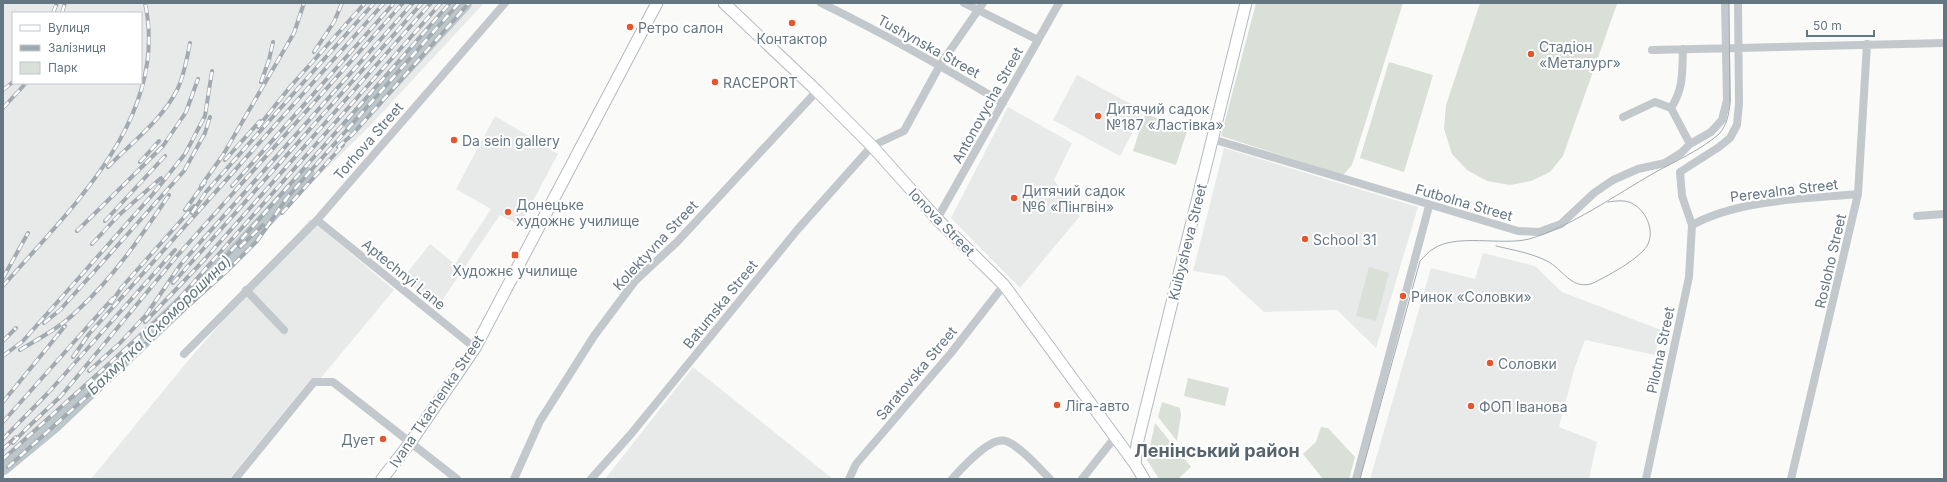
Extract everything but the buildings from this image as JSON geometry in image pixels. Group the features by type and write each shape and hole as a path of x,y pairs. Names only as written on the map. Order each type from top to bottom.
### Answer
{"main road":[{"name":"Ivana Tkachenka Street","path":"382,479 410,443 475,348 656,3"},
{"name":"Ionova Street","path":"724,3 817,91 872,146 937,219 1004,285 1116,436 1135,464"},
{"name":"Kuibysheva Street","path":"1135,464 1137,444 1246,3"},
{"path":"1135,464 1144,479"}],"street":[{"name":"Torhova Street","path":"184,354 317,220 505,3"},
{"name":"Tushynska Street","path":"821,3 879,31 940,65 1002,103"},
{"path":"964,3 1038,40"},
{"path":"872,146 904,131 940,65 979,11 983,3"},
{"name":"Antonovycha Street","path":"937,219 1059,3"},
{"name":"Futbolna Street","path":"1212,139 1429,206 1518,231 1539,232 1561,224 1594,193 1613,180 1638,170 1665,163 1681,153 1690,144 1711,132 1722,120 1727,100 1725,3"},
{"path":"1692,225 1682,196 1680,172 1719,147 1730,138 1737,125 1739,104 1738,3"},
{"path":"1652,50 1867,44 1944,44"},
{"name":"Rosloho Street","path":"1791,479 1858,194 1867,44"},
{"path":"1671,108 1679,97 1682,84 1683,49"},
{"name":"Kolektyvna Street","path":"514,479 540,421 594,336 635,281 677,242 817,91"},
{"path":"1623,117 1655,102 1671,108 1690,144"},
{"name":"Batumska Street","path":"591,479 631,434 798,229 872,146"},
{"name":"Perevalna Street","path":"1692,225 1710,215 1754,204 1858,194"},
{"path":"1356,479 1429,206"},
{"path":"1917,216 1944,214"},
{"name":"Aptechnyi Lane","path":"317,220 475,348"},
{"name":"Pilotna Street","path":"1646,479 1689,277 1692,225"},
{"name":"Saratovska Street","path":"849,479 856,464 951,353 1004,285"},
{"path":"246,290 284,330"},
{"path":"235,479 314,382 333,382 457,479"},
{"path":"1082,479 1116,436"},
{"path":"952,479 972,458 992,442 1004,441 1013,445 1050,479"}],"shaded area":[{"path":"3,3 484,3 368,128 76,414 3,475"},
{"name":"Дитячий садок №187 «Ластівка»","path":"1077,75 1144,111 1120,156 1053,120"},
{"name":"Дитячий садок №6 «Пінгвін»","path":"1008,107 1072,143 1054,180 1080,216 1020,288 951,218"},
{"name":"Донецьке художнє училище","path":"495,116 558,154 520,225 500,215 437,308 403,278 430,244 455,264 491,209 456,189"},
{"name":"School 31","path":"1224,148 1418,207 1376,348 1337,310 1264,312 1225,276 1193,271"},
{"path":"310,219 394,290 320,379 311,379 229,479 91,479 187,362"},
{"name":"Соловки","path":"1483,253 1535,266 1562,292 1661,330 1655,355 1585,340 1574,370 1559,427 1597,442 1589,479 1370,479 1431,268 1475,279"},
{"path":"693,367 833,479 605,479"}],"green space":[{"path":"1256,3 1403,3 1352,165 1343,175 1221,136"},
{"name":"Стадіон «Металург»","path":"1480,3 1617,4 1563,156 1550,172 1531,181 1510,185 1487,181 1467,170 1452,154 1444,129 1446,105"},
{"path":"1389,62 1433,75 1404,172 1360,158"},
{"path":"1145,114 1188,128 1176,165 1133,151"},
{"path":"1369,267 1389,273 1376,321 1356,316"},
{"path":"1188,378 1229,388 1225,406 1184,396"},
{"path":"1162,402 1180,408 1181,415 1177,441 1158,417"},
{"path":"1155,423 1191,467 1178,479 1159,479 1147,460"},
{"path":"1321,427 1328,428 1355,457 1349,479 1323,479 1303,454 1316,442"}],"waterway":[{"name":"Бахмутка (Скоморошина)","path":"352,125 464,3"},
{"name":"Бахмутка (Скоморошина)","path":"3,467 55,424 227,261 307,175"}],"tram line":[{"path":"1360,479 1420,261 1433,249 1443,244 1466,241 1518,241 1544,234 1593,210 1712,140 1724,127 1730,103 1729,3"},
{"path":"1496,246 1541,258 1553,264 1572,281 1584,285 1591,284 1630,262 1643,251 1649,240 1650,233 1647,220 1640,209 1626,201 1608,202"}],"railway":[{"path":"53,12 57,3"},
{"path":"62,12 65,3"},
{"path":"3,286 84,192 109,158 129,122 143,84 149,45 145,3"},
{"path":"201,186 223,155 294,33 304,3"},
{"path":"314,52 334,22 342,3"},
{"path":"258,127 290,87 365,3"},
{"path":"192,213 206,192 374,3"},
{"path":"73,357 89,334 384,3"},
{"path":"232,186 394,3"},
{"path":"13,443 61,396 177,256 403,3"},
{"path":"89,371 120,343 146,315 181,264 413,3"},
{"path":"173,283 422,3"},
{"path":"145,322 205,259 431,3"},
{"path":"3,459 170,309 441,3"},
{"path":"197,285 217,267 450,3"},
{"path":"284,201 459,3"},
{"path":"338,147 353,134 469,3"},
{"path":"261,82 269,60 273,42"},
{"path":"108,167 146,131 171,101 182,79 190,43"},
{"path":"3,356 23,341 153,194 185,154 205,116 212,71"},
{"path":"77,231 163,146 186,112 198,79"},
{"path":"3,90 12,83"},
{"path":"3,108 25,84"},
{"path":"44,323 60,310 184,171 205,133 210,117"},
{"path":"225,160 260,121"},
{"path":"140,162 159,141"},
{"path":"282,213 343,145"},
{"path":"105,221 165,156"},
{"path":"92,244 119,215 161,178"},
{"path":"185,210 205,182"},
{"path":"20,350 65,322 104,284 127,255 169,195"},
{"path":"8,467 227,271 257,241 287,198"},
{"path":"111,303 122,287 194,206"},
{"path":"240,247 263,225"},
{"path":"3,278 28,233"},
{"path":"3,439 48,393 175,250"},
{"path":"3,422 113,298"},
{"path":"3,402 65,326"},
{"path":"3,341 16,328"},
{"path":"3,449 16,437"}],"place":[{"name":"Контактор","path":"792,23"},
{"name":"Ретро салон","path":"630,27"},
{"name":"Стадіон «Металург»","path":"1531,54"},
{"name":"RACEPORT","path":"715,82"},
{"name":"Дитячий садок №187 «Ластівка»","path":"1098,116"},
{"name":"Da sein gallery","path":"454,140"},
{"name":"Дитячий садок №6 «Пінгвін»","path":"1014,198"},
{"name":"Донецьке художнє училище","path":"508,212"},
{"name":"School 31","path":"1305,239"},
{"name":"Художнє училище","path":"515,255"},
{"name":"Ринок «Соловки»","path":"1403,296"},
{"name":"Соловки","path":"1490,363"},
{"name":"Ліга-авто","path":"1057,405"},
{"name":"ФОП Іванова","path":"1471,406"},
{"name":"Дует","path":"383,439"}],"district":[{"name":"Ленінський район","path":"1217,450"}]}
